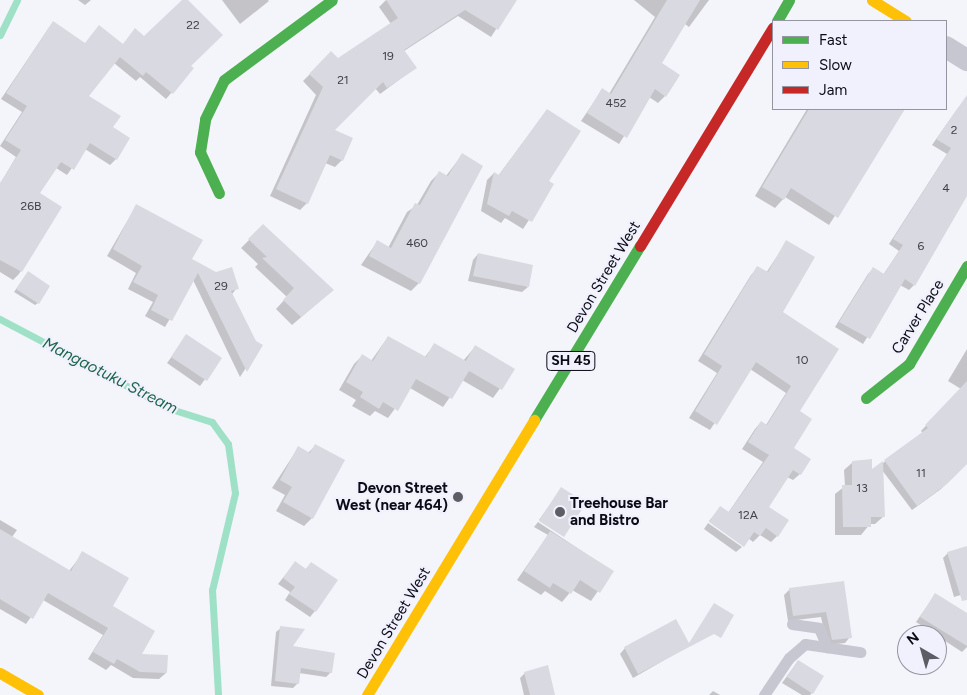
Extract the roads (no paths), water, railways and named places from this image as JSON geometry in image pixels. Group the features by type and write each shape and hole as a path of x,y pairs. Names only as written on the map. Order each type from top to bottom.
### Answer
{"main road":[{"path":"219,193 200,152 205,119 224,80 332,0"},
{"path":"778,20 789,0"},
{"path":"872,0 904,20"},
{"name":"Devon Street West","path":"368,695 772,29"},
{"name":"Carver Place","path":"866,398 909,364 967,266"},
{"path":"0,673 38,695"}],"street":[{"path":"947,48 967,60"}],"lane":[{"path":"792,624 819,628 827,647"},
{"path":"764,695 800,646 827,647 860,652"}],"waterway":[{"name":"Mangaotuku Stream","path":"0,35 17,0"},
{"name":"Mangaotuku Stream","path":"0,319 171,409 212,422 228,444 235,493 212,590 218,695"}],"place":[{"name":"Devon Street West (near 464)","path":"458,497"},
{"name":"Treehouse Bar and Bistro","path":"560,512"}]}
